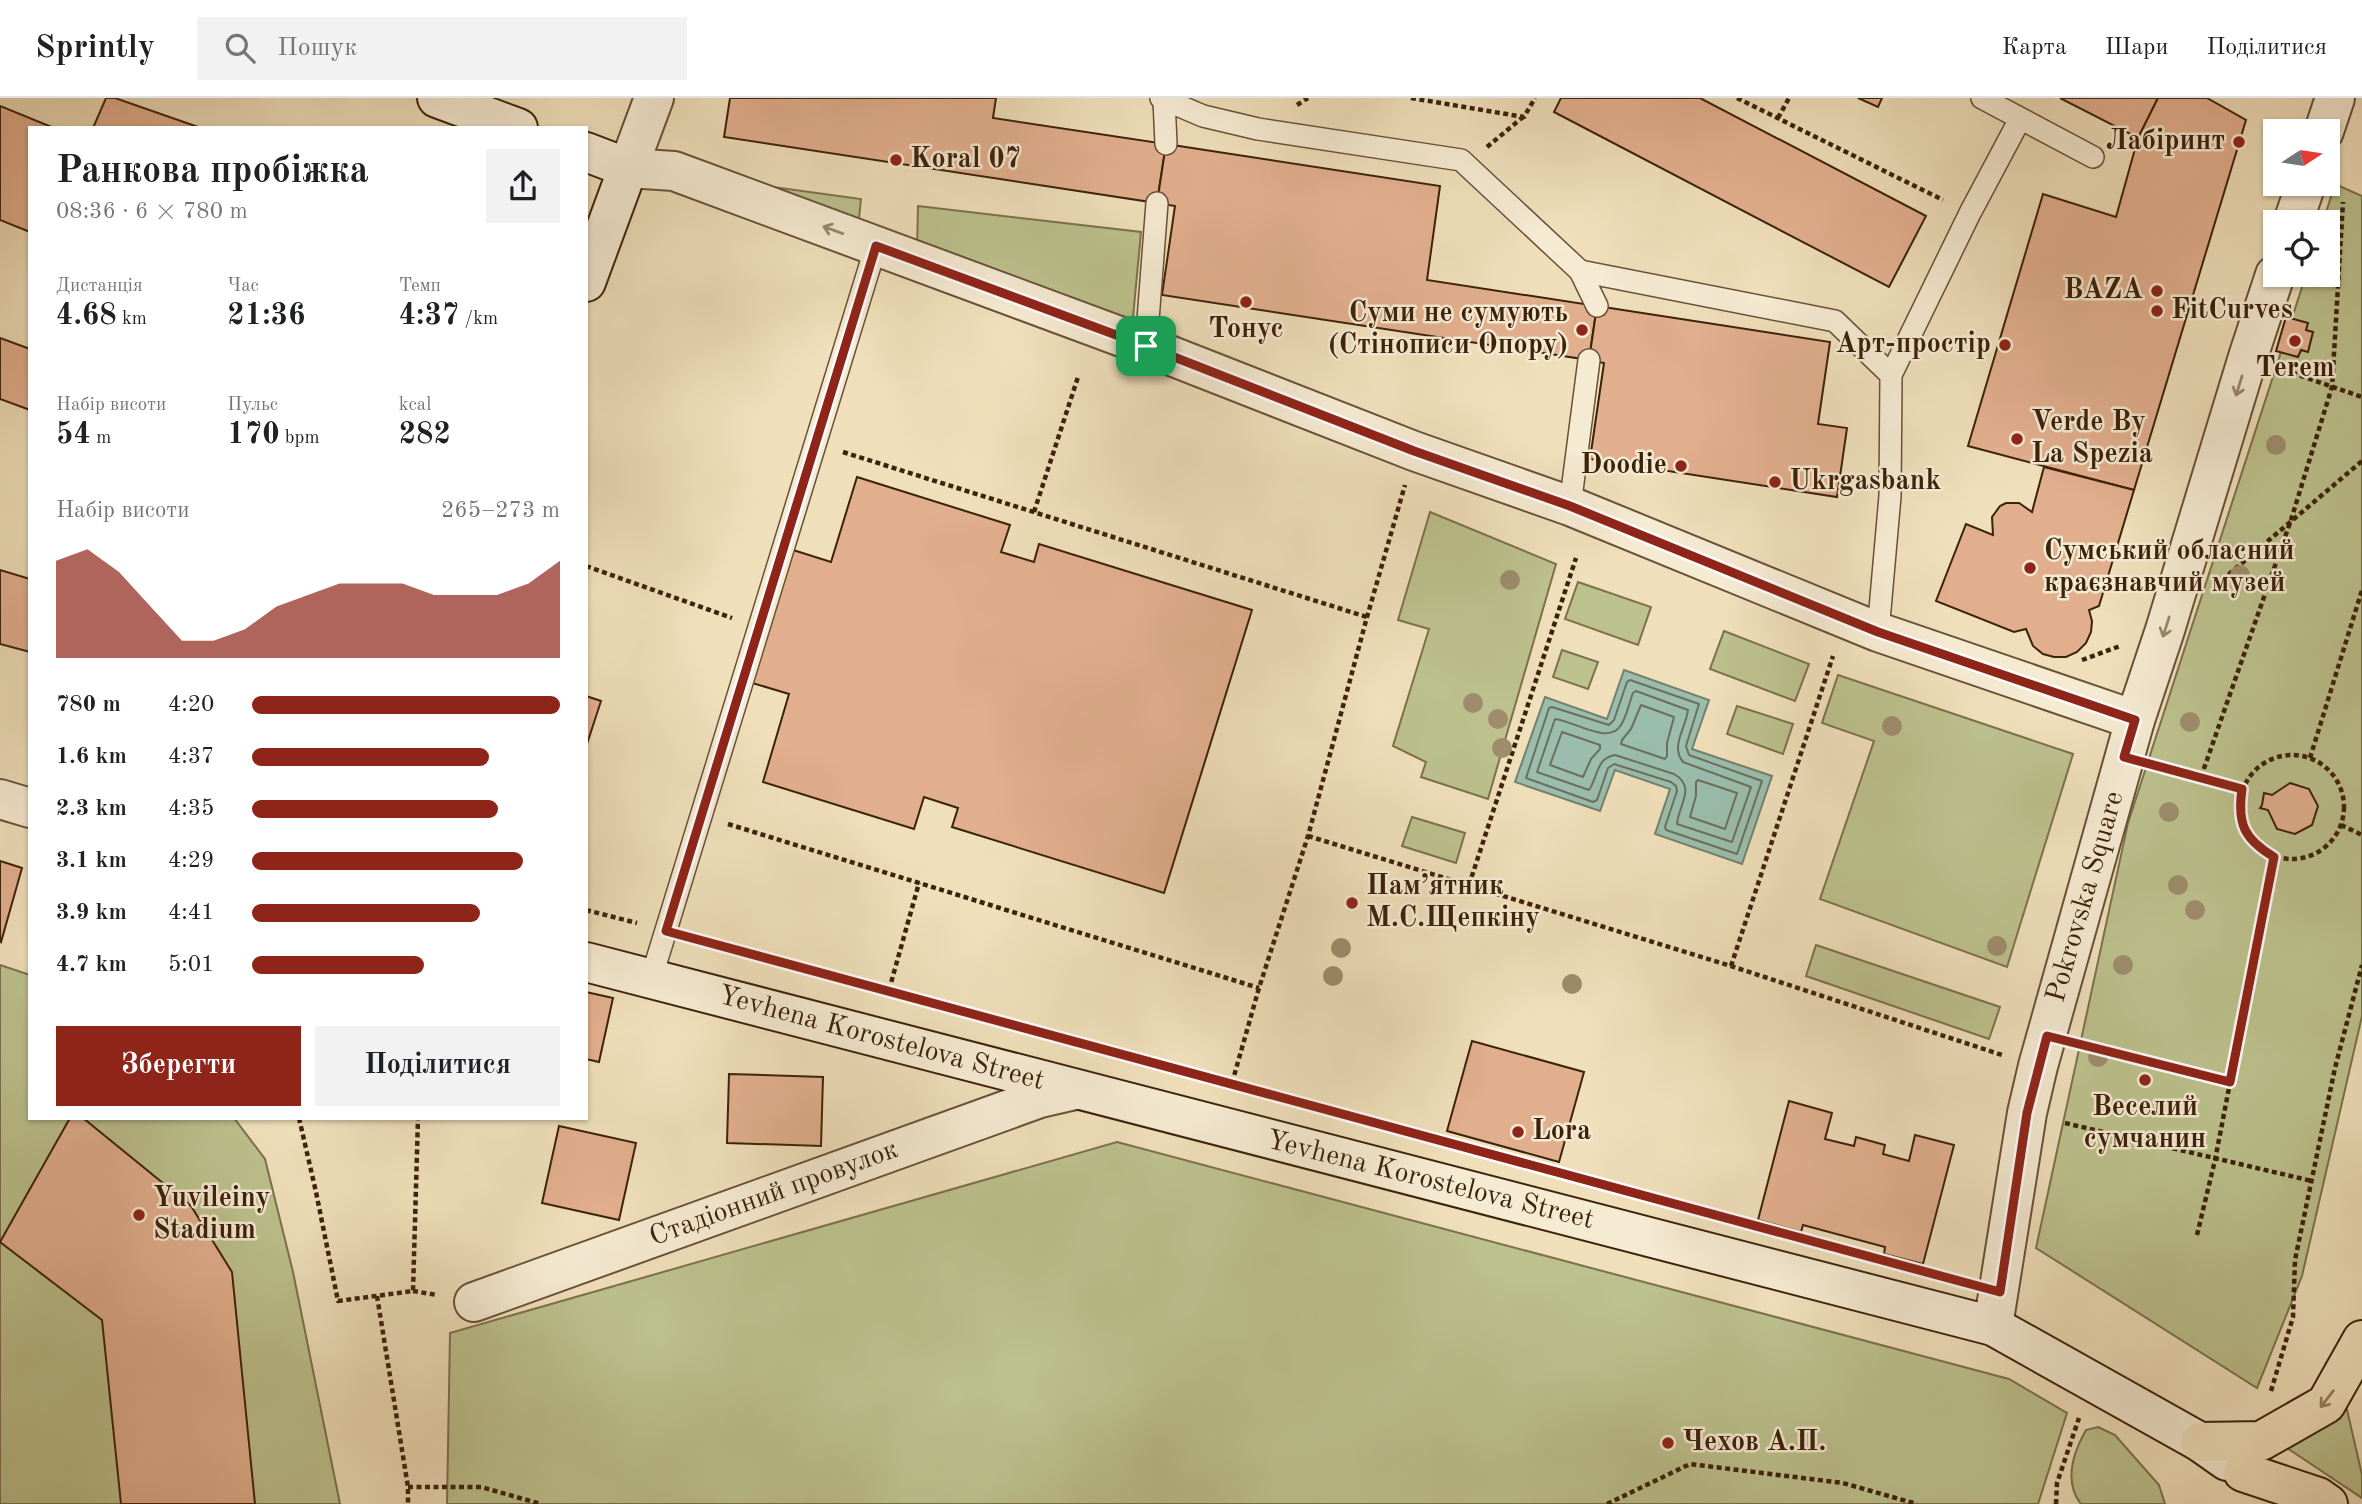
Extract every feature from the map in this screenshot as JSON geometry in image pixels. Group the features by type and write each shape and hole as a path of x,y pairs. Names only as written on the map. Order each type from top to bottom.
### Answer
{"main road":[{"path":"2200,1442 2261,1441 2326,1404 2362,1340"},
{"path":"2252,1488 2275,1504"},
{"path":"2252,1488 2318,1497 2328,1504"}],"street":[{"path":"437,98 514,126"},
{"path":"588,277 654,98"},
{"path":"2328,119 2335,98"},
{"path":"588,153 628,168 674,171 1146,346 1414,451 1570,506 1878,632 2135,720"},
{"name":"Pokrovska Square","path":"1993,1326 2027,1113 2047,1036 2135,720 2272,287"},
{"path":"0,799 28,807"},
{"name":"Yevhena Korostelova Street","path":"588,963 1993,1326 2200,1442 2252,1488"},
{"name":"Стадіонний провулок","path":"474,1302 1040,1098 1076,1090"}],"lane":[{"path":"1203,116 1216,98"},
{"path":"1982,98 2093,157"},
{"path":"1166,144 1162,99 1203,116 1258,129 1461,160 1580,271 1597,306"},
{"path":"1878,632 1890,496 1891,375 1970,213 2020,119"},
{"path":"1146,346 1157,203"},
{"path":"651,979 876,246"},
{"path":"1580,271 1835,321 1891,375"},
{"path":"1570,506 1589,360"}],"path":[{"path":"1411,98 1524,117"},
{"path":"1487,147 1524,117 1535,98"},
{"path":"1737,98 1970,213"},
{"path":"1778,118 1788,98"},
{"path":"2201,777 2291,520 2332,387 2343,201"},
{"path":"2248,357 2362,397"},
{"path":"1034,512 1078,377"},
{"path":"816,443 1367,617"},
{"path":"1232,1083 1259,988 1308,836 1414,451"},
{"path":"1469,885 1576,558"},
{"path":"588,567 759,628"},
{"path":"2310,758 2362,590"},
{"path":"1731,966 1835,652"},
{"path":"2289,755 2310,758 2327,769 2339,785 2344,805 2341,825 2330,843 2314,855 2294,860 2274,857 2256,846 2244,830 2239,810 2242,789 2253,772 2269,760 2289,755"},
{"path":"2124,757 2242,789"},
{"path":"701,816 1259,988"},
{"path":"2341,825 2362,835"},
{"path":"1308,836 1731,966 2006,1057"},
{"path":"2197,1235 2215,1160 2274,857"},
{"path":"889,990 919,883"},
{"path":"588,911 1468,1147"},
{"path":"2269,1397 2292,1317 2295,1260 2335,1068 2362,965"},
{"path":"2047,1036 2230,1082"},
{"path":"2027,1113 2312,1181"},
{"path":"299,1120 338,1301 413,1291 418,1120"},
{"path":"377,1296 408,1487 408,1504"},
{"path":"2056,1504 2057,1483 2077,1421"},
{"path":"1607,1504 1690,1464 1843,1483 1917,1504"},
{"path":"408,1487 481,1487 541,1504"}],"green space":[{"path":"751,184 861,199 858,228"},
{"path":"2340,186 2362,196 2362,1016 2302,1276 2257,1388 2036,1248 2128,823 2302,287 2340,287 2340,210 2327,210 2331,196 2340,196"},
{"path":"918,206 1141,232 1132,328 917,248"},
{"path":"1430,512 1556,564 1488,799 1421,777 1426,762 1393,746 1429,629 1398,620"},
{"path":"1578,582 1651,607 1638,645 1565,619"},
{"path":"1724,631 1809,664 1795,701 1710,669"},
{"path":"1562,650 1598,662 1588,689 1553,677"},
{"path":"1838,675 2073,754 2007,967 1820,899 1874,741 1822,723"},
{"path":"1737,706 1793,724 1783,754 1727,734"},
{"path":"1412,817 1465,833 1456,863 1402,846"},
{"path":"1816,945 2000,1007 1989,1039 1806,976"},
{"name":"Yuvileiny Stadium","path":"0,965 28,974 28,1120 236,1120 265,1159 293,1272 340,1504 0,1504"},
{"path":"1117,1142 2009,1379 2067,1413 2038,1504 447,1504 450,1333"},
{"path":"2345,1401 2362,1475 2362,1498 2281,1444"},
{"path":"2098,1427 2115,1435 2159,1485 2165,1504 2081,1504 2072,1486 2074,1457 2086,1430"}],"water":[{"path":"1624,670 1709,700 1692,749 1772,776 1742,864 1655,834 1670,789 1615,770 1600,811 1515,782 1545,697 1607,719"}],"building":[{"path":"106,98 115,98 195,126 94,126"},
{"path":"730,98 996,98 993,118 1166,144 1157,203 724,137"},
{"path":"1561,98 1700,98 1926,216 1889,287 1554,112"},
{"path":"1858,98 1882,98 1878,107"},
{"path":"2060,98 2158,98 2138,138"},
{"path":"2158,98 2207,98 2246,120 2134,490 1968,446 2043,194 2116,217 2138,138"},
{"path":"0,106 49,126 28,126 28,231 0,220"},
{"path":"1166,144 1440,186 1427,280 1597,306 1589,360 1162,295 1175,206 1157,203"},
{"path":"1597,306 1830,342 1818,424 1847,428 1837,497 1590,459 1604,363 1589,360"},
{"name":"Terem","path":"2286,317 2308,323 2306,330 2313,332 2308,352 2301,350 2298,357 2276,351"},
{"path":"0,338 28,348 28,409 0,399"},
{"name":"Сумський обласний краєзнавчий музей","path":"2044,467 2134,490 2099,606 2089,610 2091,632 2086,643 2077,652 2066,657 2043,654 2033,646 2026,629 2014,632 1936,601 1966,524 1993,535 1992,517 2000,506 2019,503 2032,512"},
{"path":"857,477 1010,525 1001,552 1034,562 1039,544 1252,610 1164,893 952,827 958,808 924,797 914,829 763,782 789,694 749,682 790,549 831,562"},
{"path":"0,570 28,578 28,651 0,644"},
{"path":"588,697 601,701 588,741"},
{"path":"2290,783 2309,789 2318,806 2312,825 2295,834 2277,829 2268,810 2260,808 2264,793 2272,795"},
{"path":"0,861 22,868 1,942 0,941"},
{"path":"588,992 613,998 599,1062 588,1059"},
{"path":"1472,1041 1584,1072 1559,1162 1447,1131"},
{"path":"729,1074 823,1077 821,1146 727,1143"},
{"path":"1789,1101 1832,1113 1825,1139 1854,1146 1856,1137 1885,1145 1883,1154 1909,1161 1915,1135 1954,1145 1923,1264 1884,1254 1885,1247 1803,1225 1801,1232 1758,1220"},
{"path":"69,1120 85,1120 191,1206 232,1272 255,1504 121,1504 102,1320 0,1242"},
{"path":"559,1126 636,1143 619,1220 542,1203"}],"place":[{"name":"Лабіринт","path":"2239,142"},
{"name":"Koral 07","path":"896,160"},
{"name":"BAZA","path":"2157,291"},
{"name":"Тонус","path":"1246,302"},
{"name":"FitCurves","path":"2157,311"},
{"name":"Суми не сумують (Стінописи Опору)","path":"1582,330"},
{"name":"Terem","path":"2295,341"},
{"name":"Арт-простір","path":"2005,345"},
{"name":"Verde By La Spezia","path":"2017,439"},
{"name":"Doodie","path":"1681,466"},
{"name":"Ukrgasbank","path":"1775,482"},
{"name":"Сумський обласний краєзнавчий музей","path":"2030,568"},
{"name":"Пам’ятник М.С.Щепкіну","path":"1352,903"},
{"name":"Веселий сумчанин","path":"2145,1080"},
{"name":"Lora","path":"1518,1132"},
{"name":"Yuvileiny Stadium","path":"139,1215"},
{"name":"Чехов А.П.","path":"1668,1443"}],"route":[{"path":"876,246 1146,346 1414,451 1570,506 1878,632 2135,720 2124,757 2242,789 2239,810 2244,830 2256,846 2274,857 2230,1082 2047,1036 2027,1113 2000,1292 666,931 876,246"}]}
